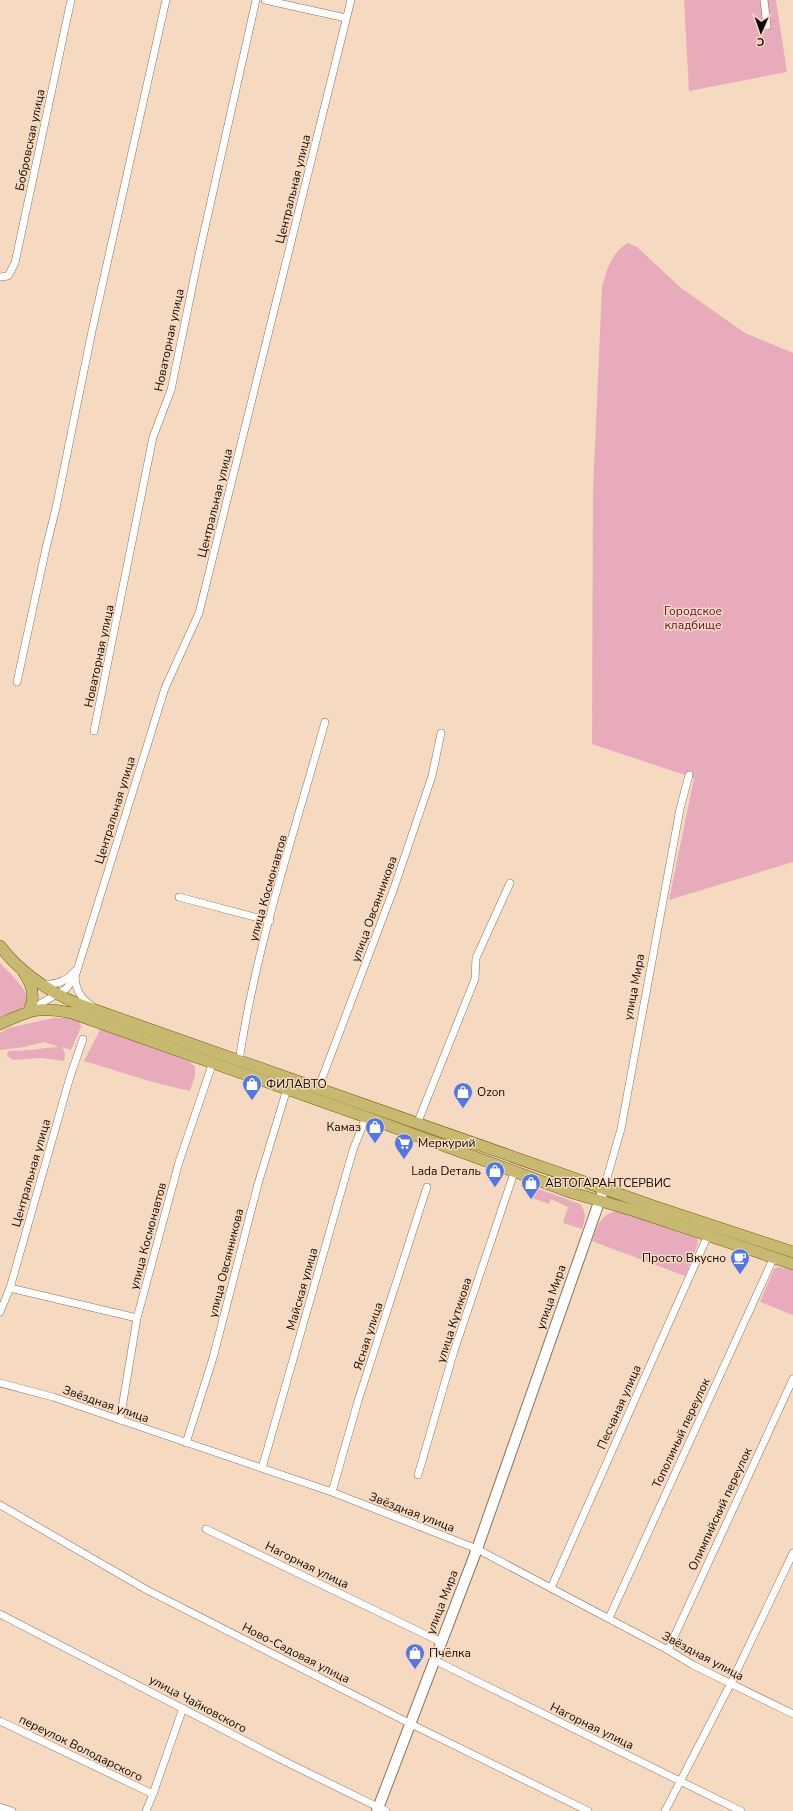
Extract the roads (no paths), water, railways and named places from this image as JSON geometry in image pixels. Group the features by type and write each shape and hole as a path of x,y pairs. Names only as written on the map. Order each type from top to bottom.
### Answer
{"main road":[{"path":"0,946 22,969 58,995 98,1011 417,1124 793,1252"},
{"path":"22,969 32,990 33,1001 30,1010"},
{"path":"0,1024 30,1010 43,1009 72,1013 366,1117 514,1172 793,1264"},
{"name":"улица Мира","path":"380,1810 434,1660 477,1549 604,1188"}],"street":[{"name":"Бобровская улица","path":"0,277 8,276 15,263 71,0"},
{"path":"17,682 56,508 92,331 166,0"},
{"name":"Новаторная улица","path":"94,731 153,437 171,390 198,259 256,0"},
{"path":"265,0 346,18"},
{"name":"Центральная улица","path":"30,1010 58,995 66,989 75,978 165,688 199,613 351,0"},
{"path":"764,0 767,26"},
{"name":"улица Космонавтов","path":"239,1061 246,1014 325,722"},
{"name":"улица Овсянникова","path":"318,1089 397,880 432,776 441,733"},
{"name":"улица Мира","path":"604,1188 621,1129 680,810 689,775"},
{"path":"417,1124 475,979 476,958 510,883"},
{"path":"179,897 270,921"},
{"path":"42,984 56,984 64,981 78,968"},
{"path":"75,978 76,985 82,998 98,1011"},
{"name":"Центральная улица","path":"0,1312 10,1288 68,1084 83,1039"},
{"name":"улица Космонавтов","path":"120,1420 138,1318 180,1162 213,1062"},
{"name":"улица Овсянникова","path":"186,1443 212,1358 258,1184 287,1089"},
{"name":"Майская улица","path":"262,1468 353,1150 366,1117"},
{"name":"улица Кутикова","path":"418,1475 454,1351 514,1172"},
{"name":"Ясная улица","path":"332,1492 358,1401 427,1187"},
{"name":"Песчаная улица","path":"551,1588 708,1235"},
{"name":"Тополиный переулок","path":"608,1618 774,1257"},
{"path":"10,1288 138,1318"},
{"name":"Олимпийский переулок","path":"668,1650 793,1378"},
{"name":"Звёздная улица","path":"0,1382 53,1397 332,1492 477,1549 668,1650 693,1665 793,1714"},
{"name":"Ново-Садовая улица","path":"0,1505 147,1590 411,1724 588,1811"},
{"name":"Нагорная улица","path":"206,1529 441,1642"},
{"path":"665,1811 731,1683 793,1553"},
{"name":"улица Чайковского","path":"0,1614 380,1810"},
{"name":"Нагорная улица","path":"434,1660 741,1811"},
{"path":"146,1811 183,1708"},
{"name":"переулок Володарского","path":"0,1721 153,1794"},
{"path":"0,1806 12,1811"}],"place":[{"name":"ФИЛАВТО","path":"252,1101"},
{"name":"Ozon","path":"463,1109"},
{"name":"Камаз","path":"375,1144"},
{"name":"Меркурий","path":"404,1160"},
{"name":"Lada Dеталь","path":"495,1188"},
{"name":"АВТОГАРАНТСЕРВИС","path":"531,1200"},
{"name":"Просто Вкусно","path":"740,1275"},
{"name":"Пчёлка","path":"415,1670"}],"park label":[{"name":"Городское кладбище","path":"693,618"}]}
